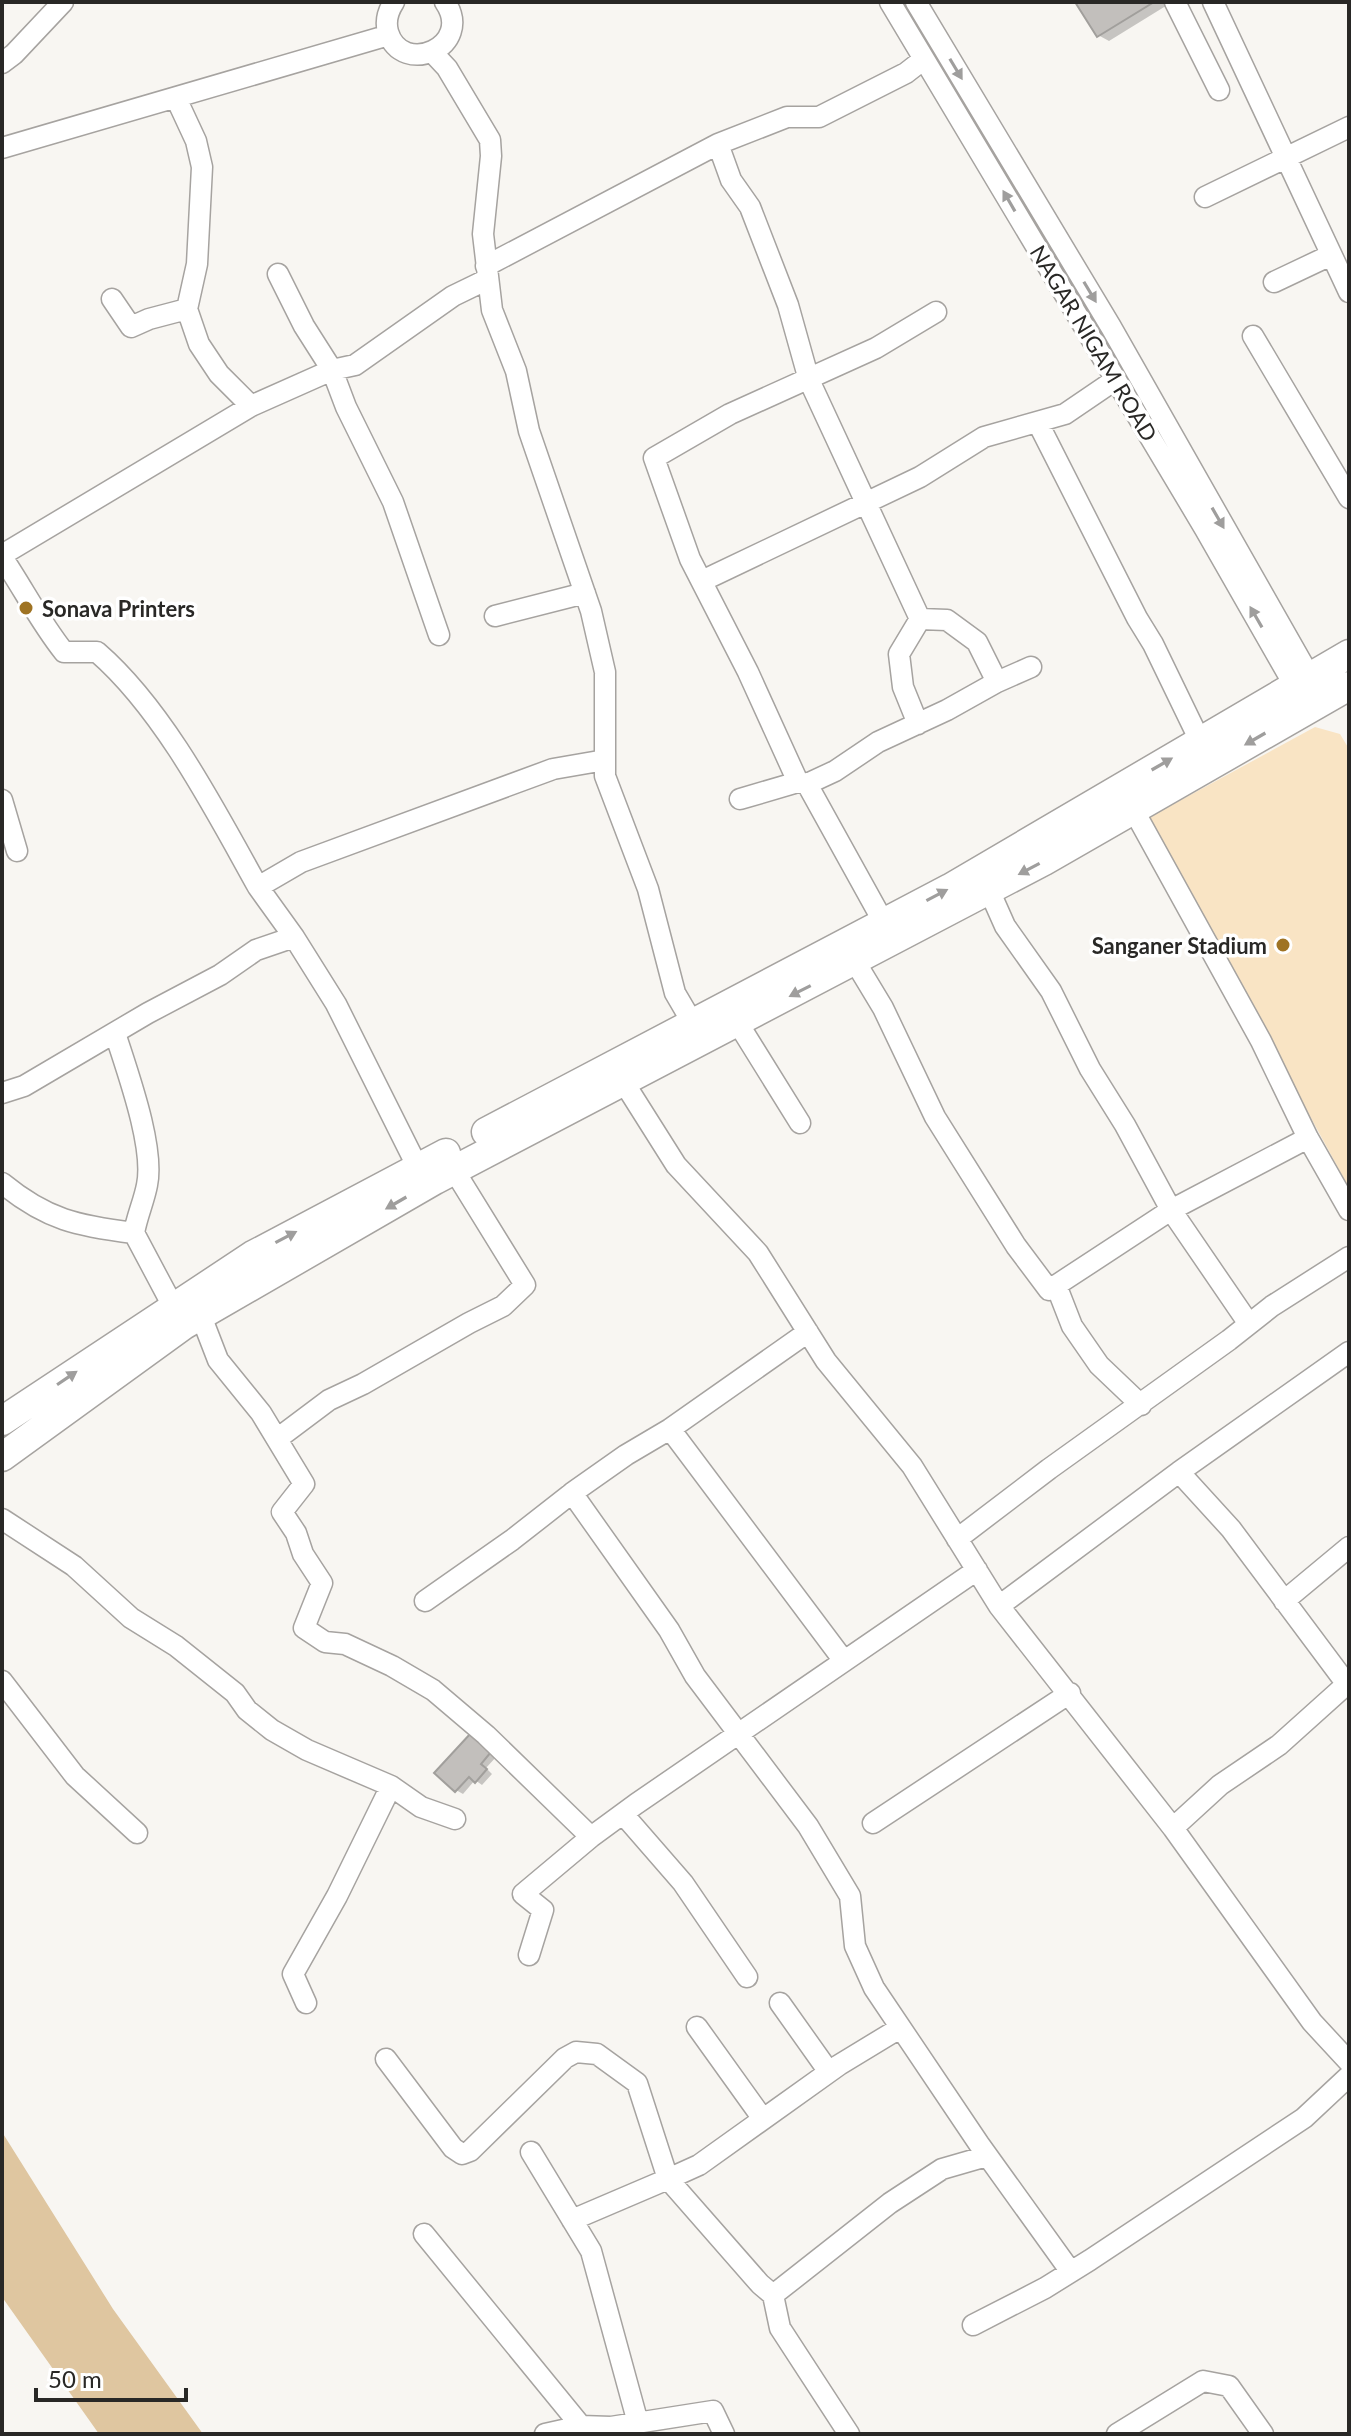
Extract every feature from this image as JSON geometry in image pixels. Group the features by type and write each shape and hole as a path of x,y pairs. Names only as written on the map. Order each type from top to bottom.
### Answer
{"highway":[{"path":"2,1421 183,1312 454,1170 619,1074 849,953 989,890 1133,809 1309,693 1349,654"},
{"path":"849,953 884,923 950,888 1200,741 1309,693 1349,686"},
{"path":"183,1312 253,1255 418,1168 619,1074"},
{"path":"2,1457 184,1325 183,1312"}],"street":[{"path":"2,63 63,2"},
{"path":"394,2 387,22 389,35 396,45 419,55 443,45 450,35 453,4"},
{"name":"NAGAR NIGAM ROAD","path":"890,2 1115,380 1309,693"},
{"name":"NAGAR NIGAM ROAD","path":"916,2 1111,327 1309,693"},
{"path":"1175,2 1219,90"},
{"path":"1213,2 1349,292"},
{"path":"2,148 389,35"},
{"path":"432,52 447,68 490,140 483,234 492,310 516,371 529,431 585,593 605,672 605,776 648,889 675,993 698,1032"},
{"path":"418,1168 336,1004 258,887 220,819 152,712 113,665 97,652 64,652 45,628 33,603 2,556 251,406 332,370 355,365 487,272 718,144 787,117 819,117 906,73 924,59"},
{"path":"176,98 196,141 202,167 197,264 187,309 199,344 219,374 251,406"},
{"path":"1205,197 1349,127"},
{"path":"718,144 731,180 750,207 788,305 809,380 920,619"},
{"path":"1274,282 1331,255"},
{"path":"278,274 304,326 332,370 351,419 393,502 439,635"},
{"path":"112,299 131,327 187,309"},
{"path":"884,923 802,783 690,559 654,458 730,414 876,348 936,312"},
{"path":"1253,336 1349,498"},
{"path":"702,581 920,477 984,437 1065,414 1115,380"},
{"path":"1038,423 1159,655 1200,741"},
{"path":"495,616 585,593"},
{"path":"920,619 947,620 977,642 997,682"},
{"path":"918,724 903,687 899,654 920,619"},
{"path":"740,799 835,771 878,742 1031,667"},
{"path":"258,887 301,862 553,769 605,760"},
{"path":"2,800 17,851"},
{"path":"1133,809 1261,1041 1308,1138 1346,1194"},
{"path":"989,890 1005,926 1051,991 1090,1069 1125,1125 1171,1210 1249,1324"},
{"path":"2,1093 24,1086 220,975 256,950 294,937"},
{"path":"849,953 883,1008 935,1117 1007,1233 1049,1290 1171,1210 1308,1138"},
{"path":"732,1014 800,1123"},
{"path":"115,1033 134,1094 146,1150 148,1183 134,1233 183,1312 261,1413 304,1484 282,1512 322,1583 304,1628 325,1642 345,1644 392,1666 433,1690 486,1735 591,1837"},
{"path":"619,1074 676,1165 758,1253 826,1361 912,1466 999,1606 1173,1828 1312,2022 1349,2062"},
{"path":"277,1439 329,1400 503,1306 525,1285 454,1170"},
{"path":"2,1183 29,1205 83,1227 134,1233"},
{"path":"957,1539 1272,1306 1349,1257"},
{"path":"1056,1285 1072,1326 1099,1365 1141,1405"},
{"path":"425,1601 626,1455 670,1429 808,1332"},
{"path":"999,1606 1179,1472 1349,1352"},
{"path":"670,1429 844,1661"},
{"path":"1173,1828 1220,1785 1279,1745 1348,1686 1231,1529 1179,1472"},
{"path":"572,1493 669,1630 695,1676 808,1826 850,1896 855,1946 874,1988 987,2156 1071,2272"},
{"path":"6,1529 74,1566 131,1618 176,1646 235,1693 247,1710 272,1730 391,1786 421,1807 455,1819"},
{"path":"1284,1601 1349,1547"},
{"path":"529,1955 543,1910 523,1894 623,1814 977,1570"},
{"path":"2,1681 75,1776 137,1833"},
{"path":"873,1823 1070,1693"},
{"path":"306,2003 293,1974 337,1896 391,1786"},
{"path":"623,1814 683,1883 747,1977"},
{"path":"780,2003 829,2072"},
{"path":"697,2027 763,2119"},
{"path":"572,2220 699,2165 829,2072 900,2028"},
{"path":"386,2059 453,2148 462,2154 470,2151 565,2058 576,2052 597,2054 637,2083 668,2179 773,2295 780,2328 849,2434"},
{"path":"973,2325 1071,2272 1304,2118 1349,2076"},
{"path":"531,2152 591,2251 638,2423"},
{"path":"773,2295 859,2226 942,2169 987,2156"},
{"path":"424,2234 581,2426"},
{"path":"1117,2434 1203,2381 1229,2386 1263,2434"},
{"path":"545,2434 581,2426 611,2427 713,2411 724,2434"}],"shaded area":[{"name":"Sanganer Stadium","path":"1315,727 1340,734 1349,749 1349,1188 1148,818"},
{"path":"2,2132 113,2309 203,2434 99,2434 2,2297"}],"building":[{"path":"1075,2 1154,2 1097,37"},
{"path":"471,1733 491,1752 481,1764 487,1769 475,1783 469,1777 455,1792 434,1773"}],"place":[{"name":"Sonava Printers","path":"26,608"},
{"name":"Sanganer Stadium","path":"1283,945"}]}
